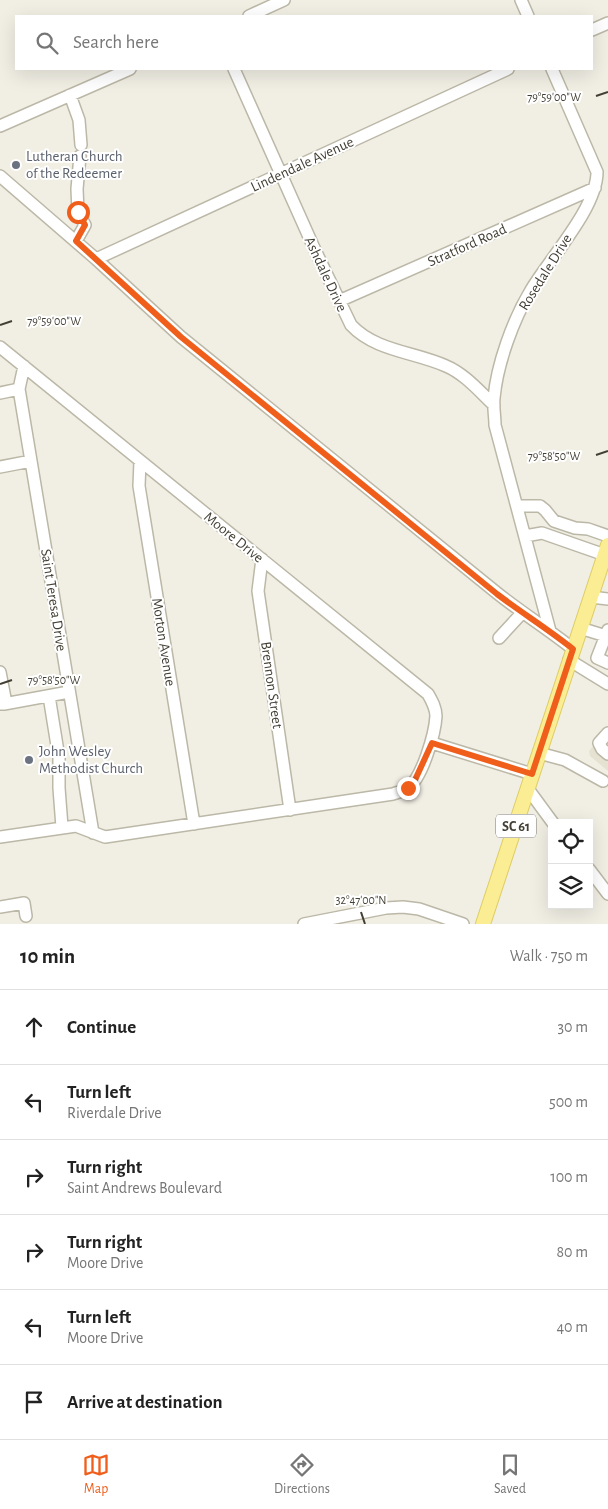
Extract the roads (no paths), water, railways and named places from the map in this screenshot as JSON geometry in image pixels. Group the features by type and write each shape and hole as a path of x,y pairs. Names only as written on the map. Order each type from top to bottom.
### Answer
{"main road":[{"name":"SC 61","path":"484,924 571,654 591,597 603,577 607,547"}],"street":[{"path":"250,15 284,0"},
{"path":"521,0 528,15"},
{"path":"593,30 608,23"},
{"path":"0,126 128,70"},
{"name":"Ashdale Drive","path":"234,70 346,317 358,332 372,342 448,366 460,374 494,405"},
{"name":"Lindendale Avenue","path":"96,259 506,70"},
{"name":"Rosedale Drive","path":"550,630 495,425 494,405 499,366 512,330 530,291 586,208 597,182 597,172 552,70"},
{"path":"70,96 79,120 81,150 77,189 78,212 85,225 76,241"},
{"path":"0,176 76,241 181,337 522,613 550,630 571,654 608,684"},
{"name":"Stratford Road","path":"339,302 595,188"},
{"name":"Moore Drive","path":"0,347 428,694 436,715 432,743 415,780 408,788 393,794 106,837 76,826 0,837"},
{"name":"Saint Teresa Drive","path":"24,366 19,389 93,833"},
{"path":"0,393 19,389"},
{"name":"Morton Avenue","path":"140,460 139,486 194,824"},
{"path":"0,467 31,461"},
{"path":"517,506 540,506 546,510 554,521 607,547"},
{"path":"525,536 542,534 607,547"},
{"name":"Brennon Street","path":"262,559 258,591 290,810"},
{"path":"591,597 608,599"},
{"path":"499,638 522,613"},
{"path":"580,628 606,639 597,658 608,663"},
{"path":"0,672 5,698 2,704"},
{"path":"2,704 69,692"},
{"path":"49,696 59,758 62,827"},
{"path":"54,728 75,725"},
{"path":"608,733 600,743 602,749 608,754"},
{"path":"432,743 532,774"},
{"path":"539,753 565,760 603,781"},
{"path":"59,769 82,766"},
{"path":"528,789 551,819"},
{"path":"593,874 608,894"},
{"path":"0,907 24,903 26,916"},
{"path":"304,924 386,908 403,907 419,909 463,924"}],"place":[{"name":"Lutheran Church of the Redeemer","path":"16,165"},
{"name":"John Wesley Methodist Church","path":"29,760"}]}
